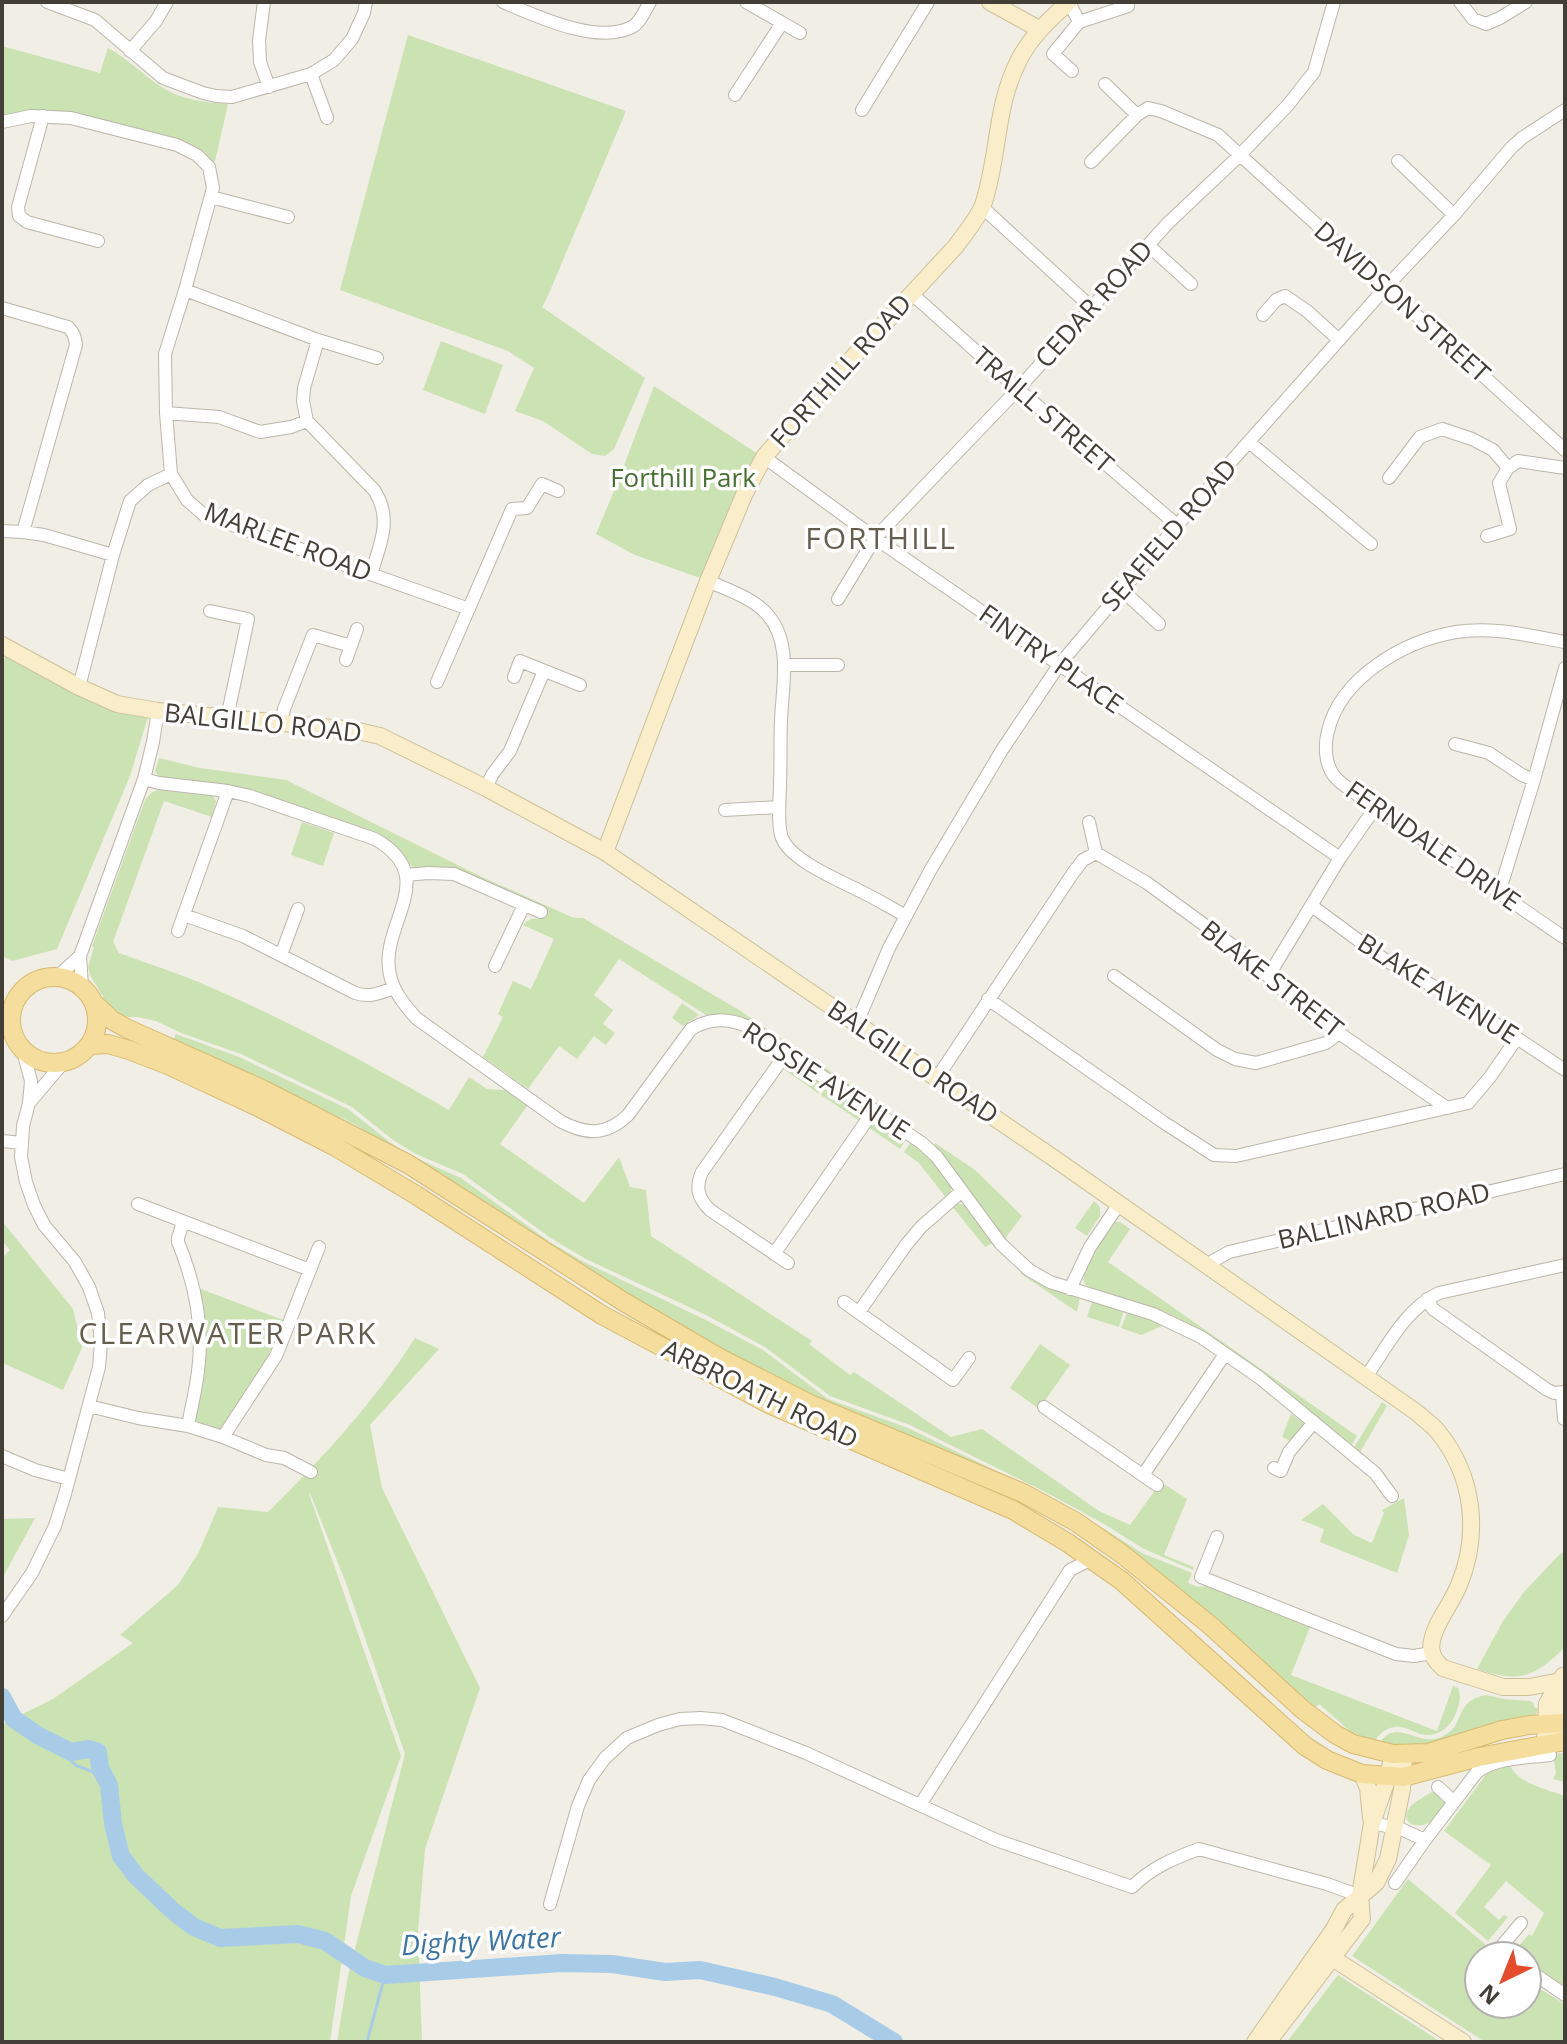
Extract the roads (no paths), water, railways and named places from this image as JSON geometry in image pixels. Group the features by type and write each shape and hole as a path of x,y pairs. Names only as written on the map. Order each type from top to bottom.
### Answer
{"main road":[{"path":"57,977 71,980 82,987 95,1004 97,1014 97,1025 90,1045 63,1063 42,1061 23,1051 7,1024 12,1009 12,990 44,978 57,977"},
{"name":"ARBROATH ROAD","path":"95,1004 126,1028 262,1089 408,1164 624,1302 718,1357 810,1404 1023,1493 1076,1522 1122,1554 1211,1626 1302,1709 1333,1742 1356,1755 1395,1765"},
{"name":"ARBROATH ROAD","path":"90,1045 108,1044 129,1050 260,1108 334,1146 416,1195 602,1315 769,1404 1013,1510 1122,1581 1305,1746 1327,1760 1362,1774 1395,1765 1479,1757 1555,1736"}],"street":[{"path":"47,2 95,20 163,78 203,93 232,97 311,74 334,60 352,39 366,2"},
{"path":"130,51 156,21 167,2"},
{"path":"264,2 259,40 260,62 269,87"},
{"path":"503,2 543,19 591,31 616,32 635,26 650,2"},
{"path":"746,2 800,33"},
{"path":"862,110 928,2"},
{"path":"990,2 1039,29"},
{"path":"1069,2 1079,22"},
{"name":"FORTHILL ROAD","path":"605,852 708,581 744,495 764,457 956,246 982,207 1003,101 1018,62 1039,29 1069,2"},
{"name":"CEDAR ROAD","path":"838,599 875,538 1018,389 1168,223 1288,105 1314,72 1334,2"},
{"path":"1460,2 1473,19 1486,24 1526,2"},
{"path":"1072,71 1053,54 1079,22 1128,6"},
{"path":"735,95 782,23"},
{"path":"311,74 327,118"},
{"path":"1091,162 1137,115 1105,84"},
{"name":"DAVIDSON STREET","path":"1137,115 1148,108 1161,111 1218,135 1565,450"},
{"name":"SEAFIELD ROAD","path":"857,1023 889,948 931,869 995,762 1059,665 1249,442 1511,148 1565,110"},
{"path":"2,122 43,116 71,118 177,145 204,160 213,181 165,354 171,474 148,485 130,501 79,687"},
{"path":"43,116 18,207 19,216 27,222 98,241"},
{"path":"1398,161 1454,215"},
{"path":"211,197 288,217"},
{"path":"982,207 1091,307"},
{"path":"1148,245 1191,284"},
{"path":"185,290 318,340 377,358"},
{"name":"TRAILL STREET","path":"911,293 1177,525"},
{"path":"1263,315 1276,300 1285,296 1339,340"},
{"path":"2,308 68,327 76,340 23,532"},
{"path":"318,340 304,388 307,421 381,500 386,519 371,574"},
{"path":"166,413 219,417 260,432 307,421"},
{"path":"1389,478 1420,437 1442,429 1493,450 1508,468"},
{"path":"1249,442 1371,544"},
{"name":"FINTRY PLACE","path":"764,457 875,538 1340,858"},
{"path":"1487,536 1510,529 1499,483 1508,468 1518,461 1565,468"},
{"name":"MARLEE ROAD","path":"171,474 187,500 204,515 469,609"},
{"path":"437,682 512,509 527,508 542,484 558,491"},
{"path":"2,531 44,535 113,555"},
{"path":"708,581 743,597 767,613 782,648 779,807 782,839 798,857 828,876 906,916"},
{"path":"1121,589 1159,624"},
{"path":"210,611 248,619 227,718"},
{"path":"346,660 357,629"},
{"name":"FERNDALE DRIVE","path":"1565,642 1487,630 1457,632 1406,648 1382,662 1348,691 1336,707 1325,741 1326,756 1336,779 1565,938"},
{"path":"281,723 313,635 351,646"},
{"name":"BALGILLO ROAD","path":"2,645 117,704 158,711 354,730 380,736 605,852 937,1078 1416,1412 1437,1430 1455,1456 1466,1483 1471,1512 1467,1565 1433,1637 1432,1653"},
{"path":"514,677 520,661 580,685"},
{"path":"784,665 838,665"},
{"path":"1499,893 1565,668"},
{"path":"486,788 510,751 544,671"},
{"path":"82,987 80,956 144,779 158,711"},
{"path":"1455,744 1489,753 1534,780"},
{"path":"144,779 250,796 375,839 395,854 406,875 405,900 389,957 389,973 394,988 378,994 365,996 243,936 184,915"},
{"path":"178,931 228,791"},
{"path":"725,810 779,807"},
{"path":"1269,975 1340,858 1375,808"},
{"path":"937,1078 1073,873 1083,860 1096,853 1089,822"},
{"name":"BLAKE STREET","path":"1096,853 1147,883 1251,959 1279,987 1339,1033 1447,1108"},
{"path":"406,875 454,874 541,912"},
{"path":"495,966 524,905"},
{"name":"BLAKE AVENUE","path":"1312,906 1385,960 1461,1001 1565,1070"},
{"path":"281,955 298,909"},
{"path":"57,977 80,956"},
{"path":"1114,976 1217,1050 1235,1059 1256,1063 1326,1043 1339,1033"},
{"name":"ROSSIE AVENUE","path":"394,988 416,1018 560,1121 589,1132 618,1125 628,1115 691,1029 702,1023 723,1020 747,1026 922,1143 937,1157 1001,1244 1029,1270 1050,1282 1153,1314 1201,1337 1260,1378 1314,1422 1375,1473 1392,1496"},
{"path":"988,999 1214,1155 1236,1156 1468,1103 1517,1038"},
{"path":"2,1616 42,1555 55,1526 99,1367 101,1343 98,1313 83,1274 44,1225 23,1171 22,1143 31,1081 23,1051"},
{"path":"787,1052 702,1172 698,1192 710,1210 788,1263"},
{"path":"29,1103 63,1063"},
{"path":"774,1254 874,1110"},
{"path":"2,1141 22,1143"},
{"name":"BALLINARD ROAD","path":"1209,1267 1229,1252 1565,1174"},
{"path":"859,1312 921,1227 962,1191"},
{"path":"138,1204 310,1270"},
{"path":"1070,1289 1090,1247 1119,1204"},
{"path":"183,1222 178,1242 195,1295 199,1331 199,1369 188,1426"},
{"path":"223,1437 273,1362 319,1247"},
{"path":"1366,1377 1411,1313 1427,1299 1439,1293 1565,1265"},
{"path":"1427,1299 1433,1309 1546,1389 1564,1393 1565,1419 1553,1428"},
{"path":"844,1302 953,1380 969,1358"},
{"path":"1143,1475 1225,1354"},
{"path":"89,1406 188,1426 223,1437 255,1452 284,1458 311,1472"},
{"path":"1044,1407 1063,1413 1157,1485"},
{"path":"1274,1468 1281,1471 1289,1452 1314,1422"},
{"path":"2,1456 35,1470 69,1479"},
{"path":"1217,1537 1201,1577 1396,1654 1414,1656 1432,1653 1443,1668 1489,1684 1529,1687 1564,1679 1555,1736 1516,1759 1484,1766 1477,1772 1395,1883"},
{"path":"1068,1543 1070,1570"},
{"path":"920,1805 1070,1570 1092,1559"},
{"path":"550,1904 578,1806 589,1780 605,1758 627,1738 658,1725 701,1718 722,1720 806,1753 996,1840 1132,1887 1146,1874 1178,1856 1199,1849 1360,1896"},
{"path":"1360,1896 1376,1883 1388,1859 1395,1827 1395,1765"},
{"path":"1255,2042 1326,1954 1362,1919 1360,1896 1372,1823 1395,1765"},
{"path":"1362,1774 1368,1788 1372,1823"},
{"path":"1438,1787 1454,1802"},
{"path":"1372,1823 1395,1827 1425,1840"},
{"path":"1507,1940 1521,1923"},
{"path":"1267,2042 1326,1954"},
{"path":"1326,1954 1463,2042"},
{"path":"1543,1983 1565,1995"}],"waterway":[{"name":"Dighty Water","path":"2,1697 14,1719 39,1736 71,1752 89,1749 98,1752 100,1768 109,1785 113,1824 121,1856 136,1876 174,1912 194,1927 220,1938 298,1934 325,1941 365,1968 385,1975 562,1963 612,1964 665,1972 700,1970 832,2004 894,2042"},
{"name":"Dighty Water","path":"64,1748 76,1765 100,1776 109,1785"},
{"path":"367,2042 385,1975"}],"district":[{"name":"FORTHILL","path":"881,539"},
{"name":"CLEARWATER PARK","path":"228,1334"}],"park label":[{"name":"Forthill Park","path":"683,478"}]}
